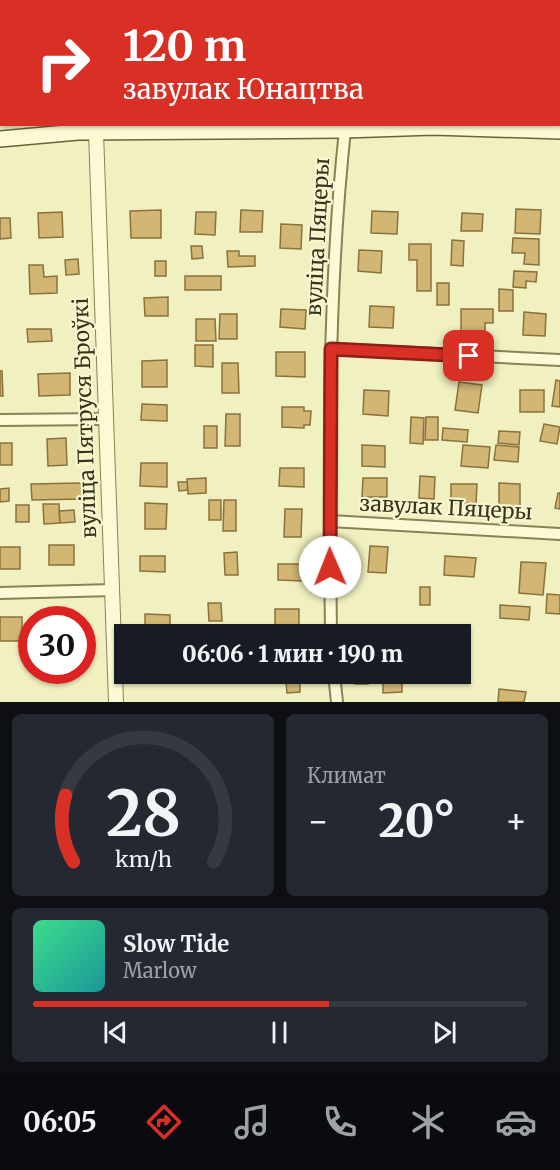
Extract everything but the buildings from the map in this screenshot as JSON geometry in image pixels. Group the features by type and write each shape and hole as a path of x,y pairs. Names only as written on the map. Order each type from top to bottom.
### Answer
{"main road":[{"path":"0,139 79,128 96,132 345,130 433,126 560,130"}],"street":[{"name":"вуліца Пяцеры","path":"331,624 331,349 338,198 345,130"},
{"name":"вуліца Пятруся Броўкі","path":"96,132 116,702"},
{"path":"331,349 560,360"},
{"path":"0,420 105,419"},
{"name":"завулак Пяцеры","path":"330,521 560,534"},
{"path":"0,593 112,590"},
{"path":"335,684 336,702"}],"route":[{"path":"330,567 331,349 469,356"}]}
